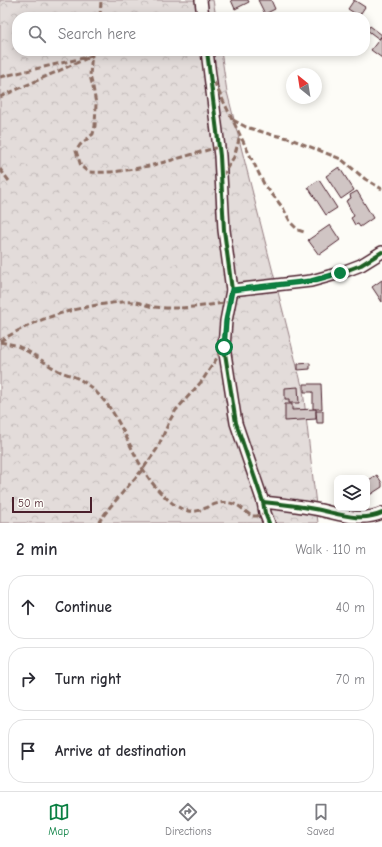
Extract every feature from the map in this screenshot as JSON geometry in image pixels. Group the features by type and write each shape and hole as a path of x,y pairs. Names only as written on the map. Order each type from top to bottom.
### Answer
{"street":[{"path":"208,56 220,156 224,230 232,290 226,321 224,347 236,423 269,523"},
{"path":"232,290 311,281 340,273 361,265 382,252"},
{"path":"263,502 318,509 336,515 352,517 376,516 382,513"}],"green space":[{"path":"0,0 213,0 215,12 12,12 12,56 222,56 227,92 303,390 318,523 0,523"}],"building":[{"path":"231,0 248,0 249,2 235,9"},
{"path":"258,0 271,0 275,9 269,12 264,12"},
{"path":"354,0 365,7 362,12 353,12 348,9"},
{"path":"370,26 382,35 379,39 370,32"},
{"path":"381,37 382,38 382,58 371,50"},
{"path":"339,167 354,190 341,199 326,176"},
{"path":"319,180 337,208 326,215 308,187"},
{"path":"357,191 373,218 360,227 358,224 355,225 351,218 354,216 346,201 351,198 350,195"},
{"path":"330,225 340,240 319,255 308,240"},
{"path":"382,280 382,302 372,287"},
{"path":"310,363 310,369 298,370 298,364"},
{"path":"304,384 321,384 322,409 313,409 313,392 304,392"},
{"path":"298,387 299,403 289,403 289,399 285,399 285,388"},
{"path":"285,404 292,404 292,410 316,409 316,419 285,421"},
{"path":"316,411 323,411 323,423 317,423"},
{"path":"377,475 382,483 382,487 370,495 370,479"}],"marked path":[{"path":"100,12 101,0"},
{"path":"92,56 90,76 96,104 95,126 93,134 80,145 76,151 81,166 88,172 121,171 154,165 219,147"},
{"path":"0,77 92,56 0,97"},
{"path":"214,82 264,184 283,208 291,223 298,230 304,232"},
{"path":"233,120 246,127 288,138 341,159 365,179 382,189"},
{"path":"222,176 234,157 240,136"},
{"path":"0,169 9,181"},
{"path":"0,341 47,318 97,305 128,302 154,307 183,308 230,302"},
{"path":"0,342 21,347 57,370 79,379 104,400 115,416 147,475 164,496 175,505 184,510 192,511 225,502 237,505 252,516 265,513"},
{"path":"98,523 143,469 157,449 176,410 202,381 224,347"}],"cycle path":[{"path":"208,56 220,156 224,230 232,290 226,321 224,347 236,423 269,523"},
{"path":"232,290 311,281 340,273 361,265 382,252"},
{"path":"263,502 309,508 357,517 374,516 382,513"}],"route":[{"path":"224,347 226,321 232,290 311,281 340,273"}]}
